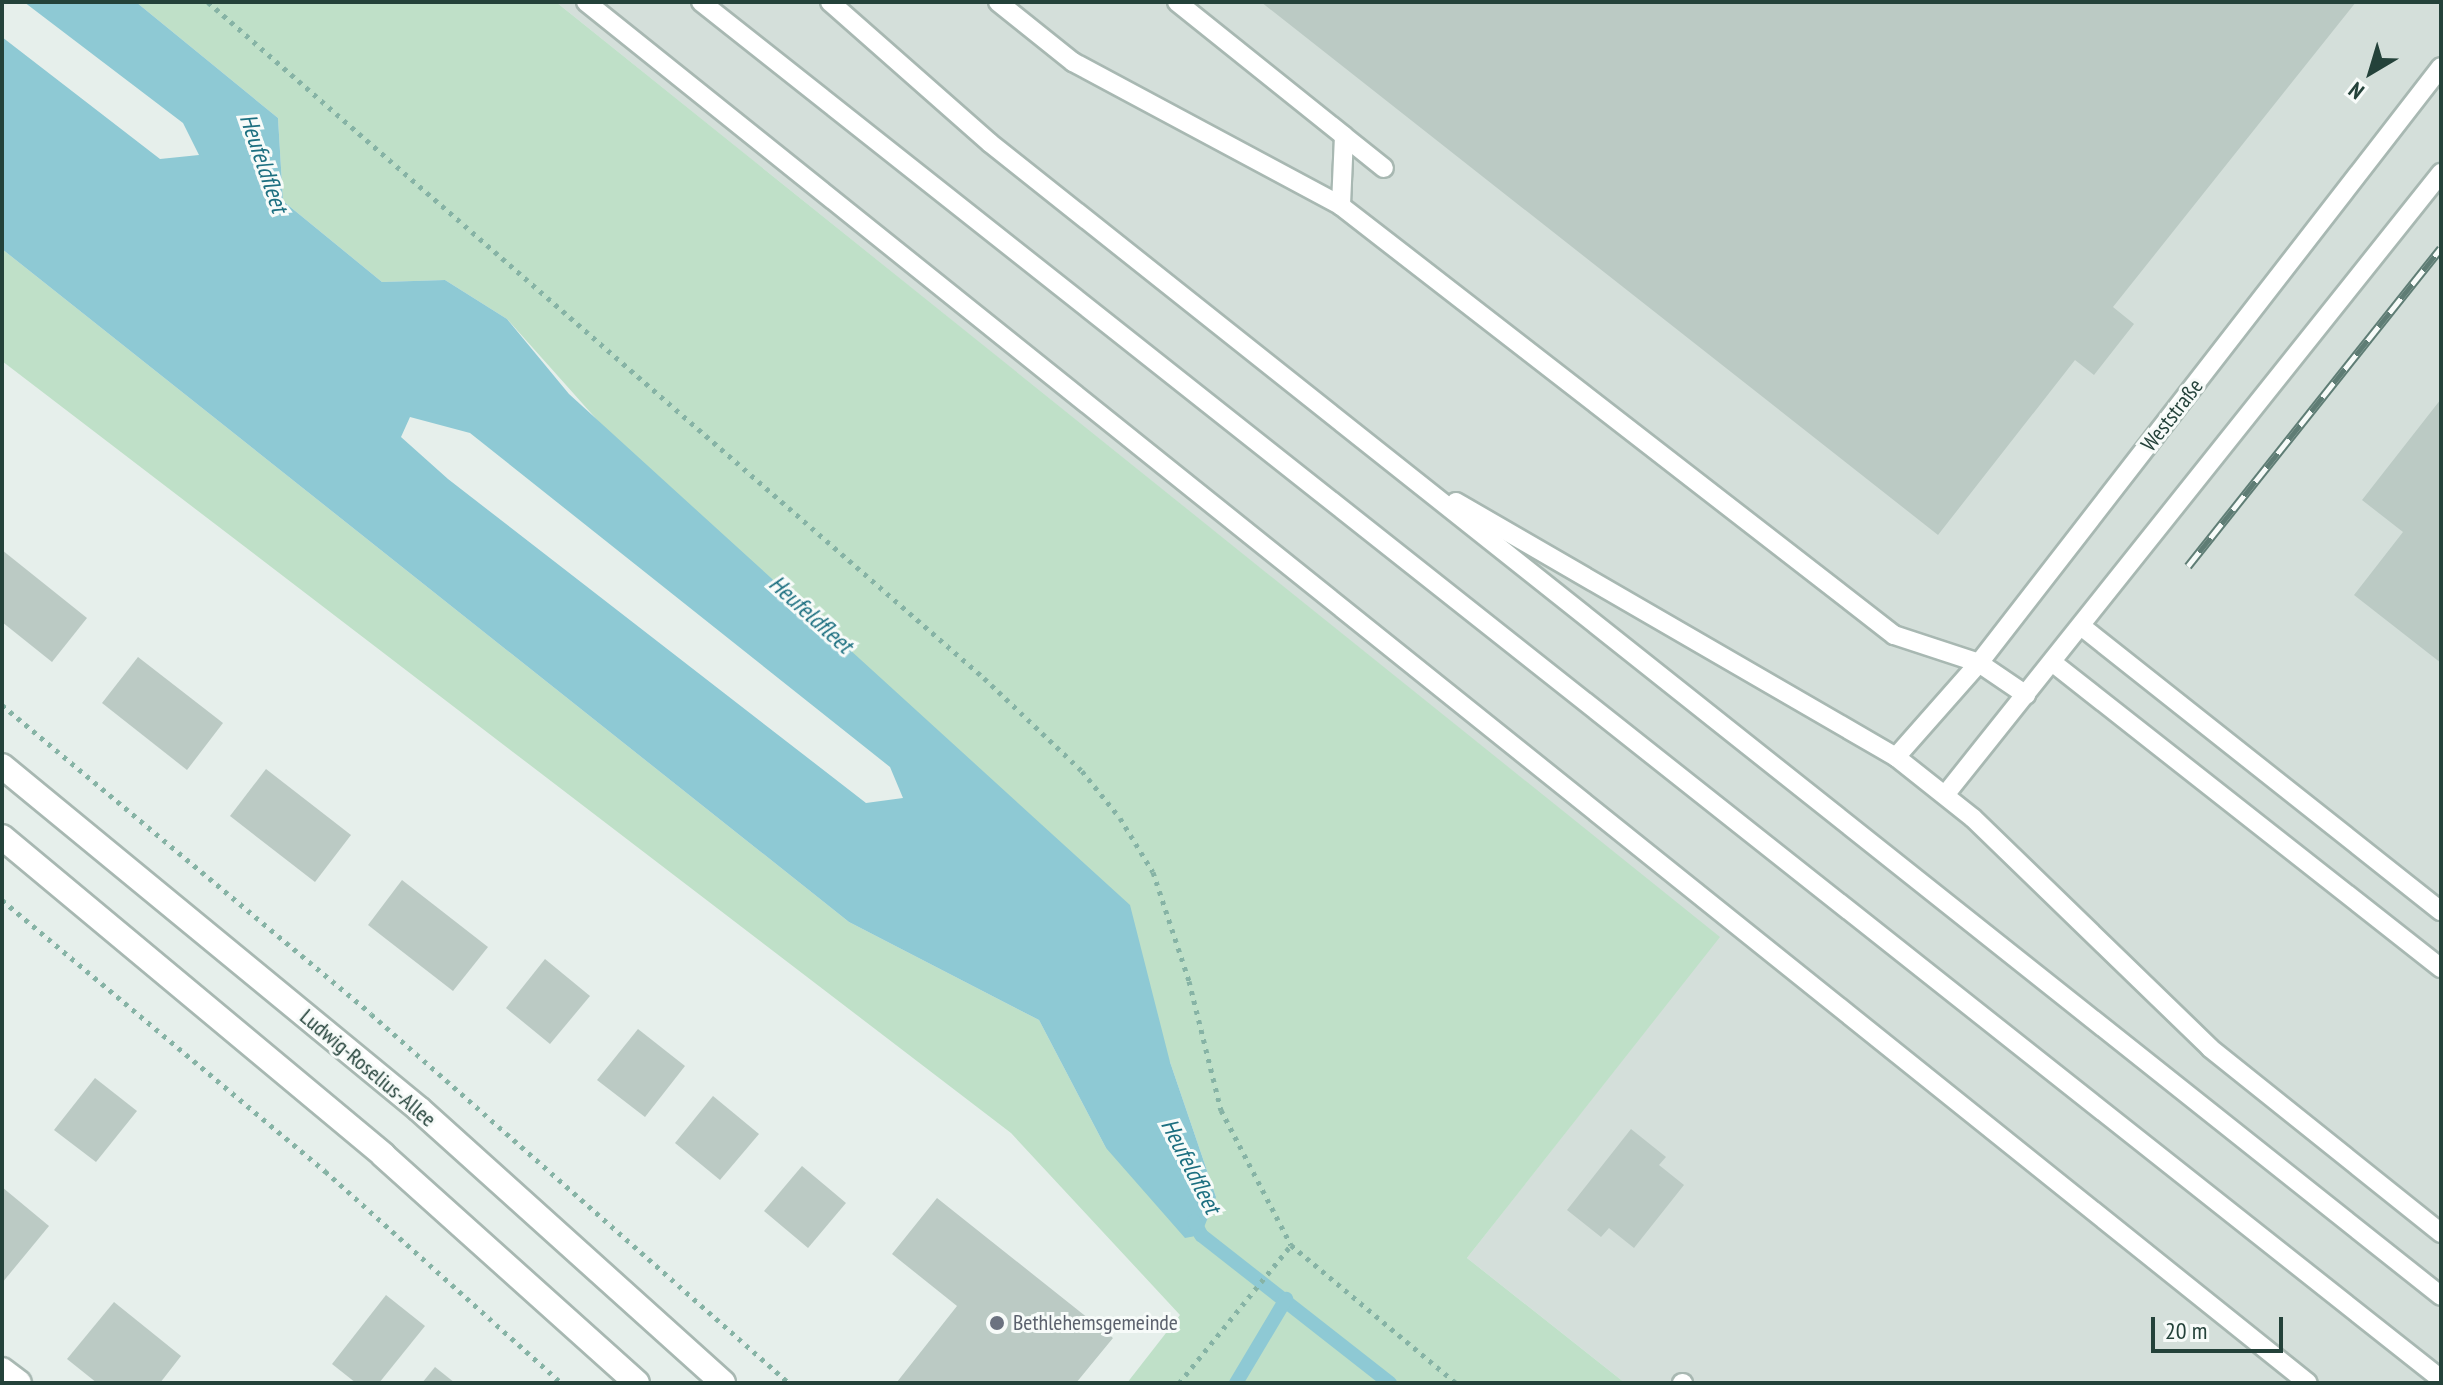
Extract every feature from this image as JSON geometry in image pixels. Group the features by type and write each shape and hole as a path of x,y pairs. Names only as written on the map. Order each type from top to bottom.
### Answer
{"main road":[{"name":"Ludwig-Roselius-Allee","path":"2,766 419,1109 723,1383"},
{"path":"2,837 383,1155 637,1383"},
{"path":"2,1370 19,1383"}],"lane":[{"path":"586,2 2308,1383"},
{"path":"701,2 2441,1379"},
{"path":"830,2 990,143 2441,1296"},
{"path":"998,2 1073,62 1341,206 1894,635 1979,663 2026,695"},
{"path":"1177,2 1384,168"},
{"name":"Weststraße","path":"1896,757 1979,663 2441,67"},
{"path":"1341,206 1344,136"},
{"path":"1945,795 2441,173"},
{"path":"1402,470 1896,757 1945,795 2210,1048 2441,1233"},
{"path":"2081,626 2441,911"},
{"path":"2052,662 2441,968"}],"path":[{"path":"208,2 984,678 1082,771 1120,818 1153,872 1189,981 1221,1110 1291,1245 1456,1383"},
{"path":"2,705 371,1014 789,1383"},
{"path":"2,900 325,1171 561,1383"},
{"path":"1179,1383 1291,1245"}],"shaded area":[{"path":"556,2 2441,2 2441,1383 1625,1383 1467,1258 1719,937"}],"green space":[{"path":"136,2 556,2 1720,937 1467,1258 1625,1383 1127,1383 1180,1315 1011,1133 2,361 2,249 849,922 1039,1020 1106,1148 1216,1197 1170,1062 507,319 445,280 382,282 283,201 278,118"}],"water":[{"path":"24,2 136,2 278,118 283,201 382,282 445,280 507,319 569,394 1130,905 1170,1062 1216,1197 1201,1235 1185,1238 1106,1148 1039,1020 849,922 2,249 2,37 160,159 199,155 183,123","holes":["410,417 470,433 890,767 903,798 866,803 448,479 401,437"]}],"building":[{"path":"1261,2 2356,2 2113,307 2134,324 2094,375 2075,360 1938,535"},
{"path":"2441,399 2441,663 2354,595 2403,532 2362,500"},
{"path":"2,550 87,618 52,662 2,622"},
{"path":"138,657 223,723 187,770 102,703"},
{"path":"266,769 351,835 315,882 230,816"},
{"path":"402,880 488,947 453,991 368,925"},
{"path":"545,959 590,996 550,1044 506,1008"},
{"path":"638,1029 685,1066 645,1117 597,1080"},
{"path":"95,1078 137,1111 96,1162 54,1130"},
{"path":"713,1096 759,1134 720,1180 675,1143"},
{"path":"1631,1129 1666,1157 1659,1165 1684,1185 1634,1248 1609,1228 1601,1237 1567,1210"},
{"path":"802,1166 846,1203 808,1248 764,1211"},
{"path":"2,1187 49,1226 2,1283"},
{"path":"937,1198 1113,1338 1076,1383 897,1382 957,1306 892,1254"},
{"path":"386,1295 425,1326 379,1383 356,1383 332,1364"},
{"path":"114,1302 181,1356 160,1383 97,1383 67,1359"},
{"path":"435,1367 455,1383 422,1383"}],"waterway":[{"name":"Heufeldfleet","path":"1194,1221 1201,1235 1390,1383"},
{"path":"1236,1383 1286,1299"}],"railway":[{"path":"2188,566 2441,248"}],"place":[{"name":"Bethlehemsgemeinde","path":"997,1323"}]}
